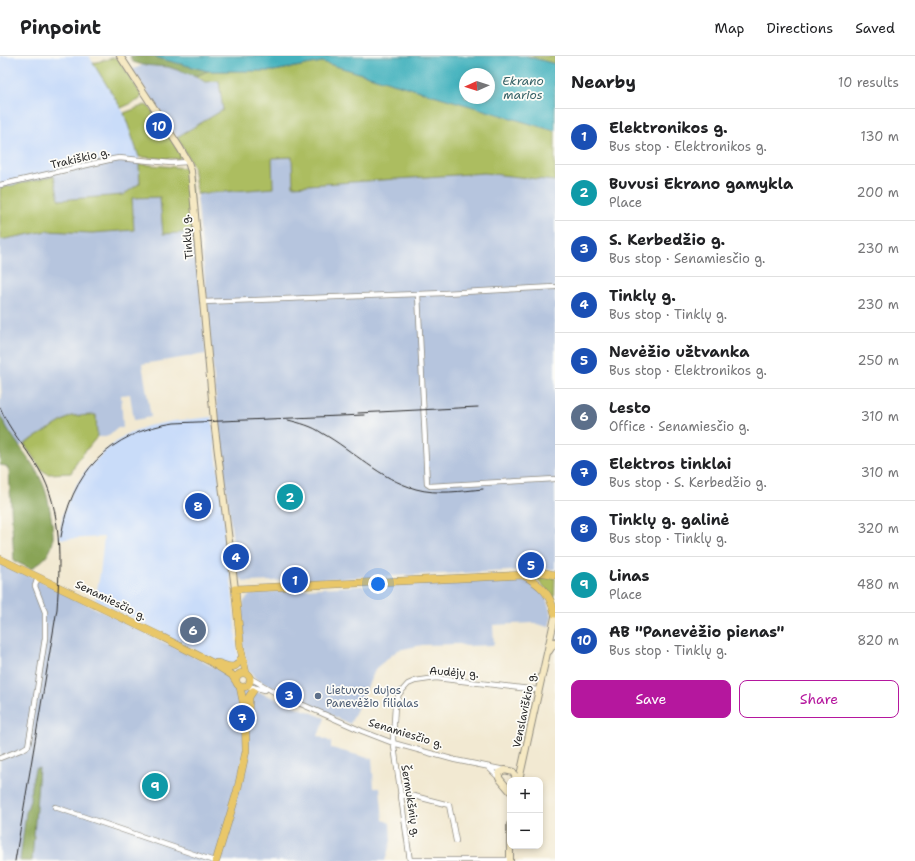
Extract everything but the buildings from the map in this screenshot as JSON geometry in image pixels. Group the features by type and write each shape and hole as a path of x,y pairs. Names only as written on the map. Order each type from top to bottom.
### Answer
{"main road":[{"name":"Tinklų g.","path":"120,56 180,148 188,162 193,181 214,421 236,589 242,650 241,674"},
{"name":"Senamiesčio g.","path":"0,559 214,662 232,667 241,674"},
{"path":"236,589 523,575 537,572 555,575"},
{"path":"523,575 536,582 545,591 550,599 555,615"},
{"name":"Venslaviškio g.","path":"519,777 555,615"},
{"name":"Venslaviškio g.","path":"546,656 555,642"},
{"name":"Tinklų g.","path":"241,674 240,660 242,650"},
{"name":"Senamiesčio g.","path":"214,662 232,675 241,674"},
{"path":"215,861 243,772 247,745 245,686 250,682 241,674"},
{"name":"Senamiesčio g.","path":"241,674 236,684 245,686"},
{"path":"246,728 248,721 248,701 253,692"},
{"path":"507,788 499,778 499,773 505,770 514,772 521,769"},
{"path":"514,772 516,777"},
{"path":"510,849 510,861"}],"street":[{"name":"Trakiškio g.","path":"0,185 119,158 171,163 188,162"},
{"path":"203,302 555,287"},
{"path":"418,294 427,484 430,486 555,480"},
{"path":"0,758 28,746 45,638 45,612 35,586 38,577"},
{"name":"Senamiesčio g.","path":"241,674 274,693"},
{"name":"Audėjų g.","path":"393,743 393,726 396,702 402,689 415,681 436,678 538,690"},
{"name":"Senamiesčio g.","path":"245,686 254,686 274,693 393,743 505,770"},
{"name":"Senamiesčio g.","path":"253,692 260,690 274,693"},
{"name":"Šermukšnių g.","path":"393,743 410,860"},
{"path":"488,767 499,778"},
{"path":"400,795 414,796 449,805 456,841"},
{"path":"55,807 215,861"},
{"path":"410,860 510,861"}],"shaded area":[{"path":"0,56 89,56 124,113 139,157 139,164 112,162 0,188"},
{"path":"143,65 168,67 196,76 205,82 219,81 223,110 177,137 132,70"},
{"path":"292,157 293,186 484,173 555,181 555,569 248,582 239,577 237,572 219,434 197,194 273,188 272,158"},
{"path":"112,162 139,164 140,183 123,195 58,200 54,176"},
{"path":"160,197 195,232 206,354 142,364 151,417 134,420 130,394 121,395 123,428 118,428 106,437 97,437 96,415 41,435 19,447 7,430 0,414 0,400 2,399 0,372 0,240 46,231 92,233 134,230 132,198"},
{"path":"212,417 232,589 238,660 237,663 226,664 95,600 100,574 104,537 59,538 63,514 73,490 86,470 106,450 126,434 148,426 173,421"},
{"path":"0,561 220,670 232,678 234,685 239,691 261,693 325,718 318,736 331,742 331,748 372,759 374,788 380,788 383,820 390,823 391,841 385,861 0,861"},
{"path":"514,578 534,584 546,598 552,616 549,627 533,623 493,625 494,645 422,645 398,650 376,668 350,724 263,683 254,677 248,670 243,645 243,607 244,601 250,595 284,590"}],"green space":[{"path":"130,56 155,56 208,71 196,76 168,67 143,65 133,62"},
{"path":"526,56 555,56 555,64"},
{"path":"117,58 119,60 142,96 139,100 121,108 93,63"},
{"path":"322,62 459,103 459,104 464,104 555,131 555,181 484,173 293,186 292,157 272,158 273,188 197,194 193,166 177,137 223,110 219,81 205,82 196,76 208,71 274,71"},
{"path":"145,105 150,108 157,121 153,121 161,134 163,134 163,130 170,137 181,155 179,159 139,157 124,113"},
{"path":"139,164 187,168 190,179 195,232 163,234 160,197 132,198 134,230 92,233 46,231 0,240 0,188 54,176 59,200 123,195 140,183"},
{"path":"0,414 10,432 39,475 49,503 53,530 51,549 46,557 31,569 14,561 9,470 6,466 0,465"},
{"path":"96,415 97,437 77,461 71,473 48,474 42,470 24,444 71,416"},
{"path":"528,574 555,578 554,603 544,586"},
{"path":"39,768 32,861 20,861 31,786 35,769"}],"water":[{"name":"Ekrano marios","path":"155,56 526,56 555,64 555,131 464,104 495,104 495,68 459,68 459,103 322,62 274,71 208,71"}],"railway":[{"path":"0,407 8,424 34,461 47,485 56,519 59,555 57,609 15,861"},
{"path":"358,413 478,407"},
{"path":"61,537 66,514 73,494 84,476 97,460 112,446 131,436 151,428 174,423 364,415"},
{"path":"288,420 306,425 318,431 334,440 379,472 391,479 416,489 432,492 483,489"}],"place":[{"name":"AB \"Panevėžio pienas\"","path":"159,126"},
{"name":"Buvusi Ekrano gamykla","path":"290,497"},
{"name":"Tinklų g. galinė","path":"198,506"},
{"name":"Tinklų g.","path":"236,557"},
{"name":"Nevėžio užtvanka","path":"531,565"},
{"name":"Elektronikos g.","path":"295,580"},
{"name":"Lesto","path":"193,630"},
{"name":"S. Kerbedžio g.","path":"289,695"},
{"name":"Lietuvos dujos Panevėžio filialas","path":"318,696"},
{"name":"Elektros tinklai","path":"242,718"},
{"name":"Linas","path":"155,786"}]}
